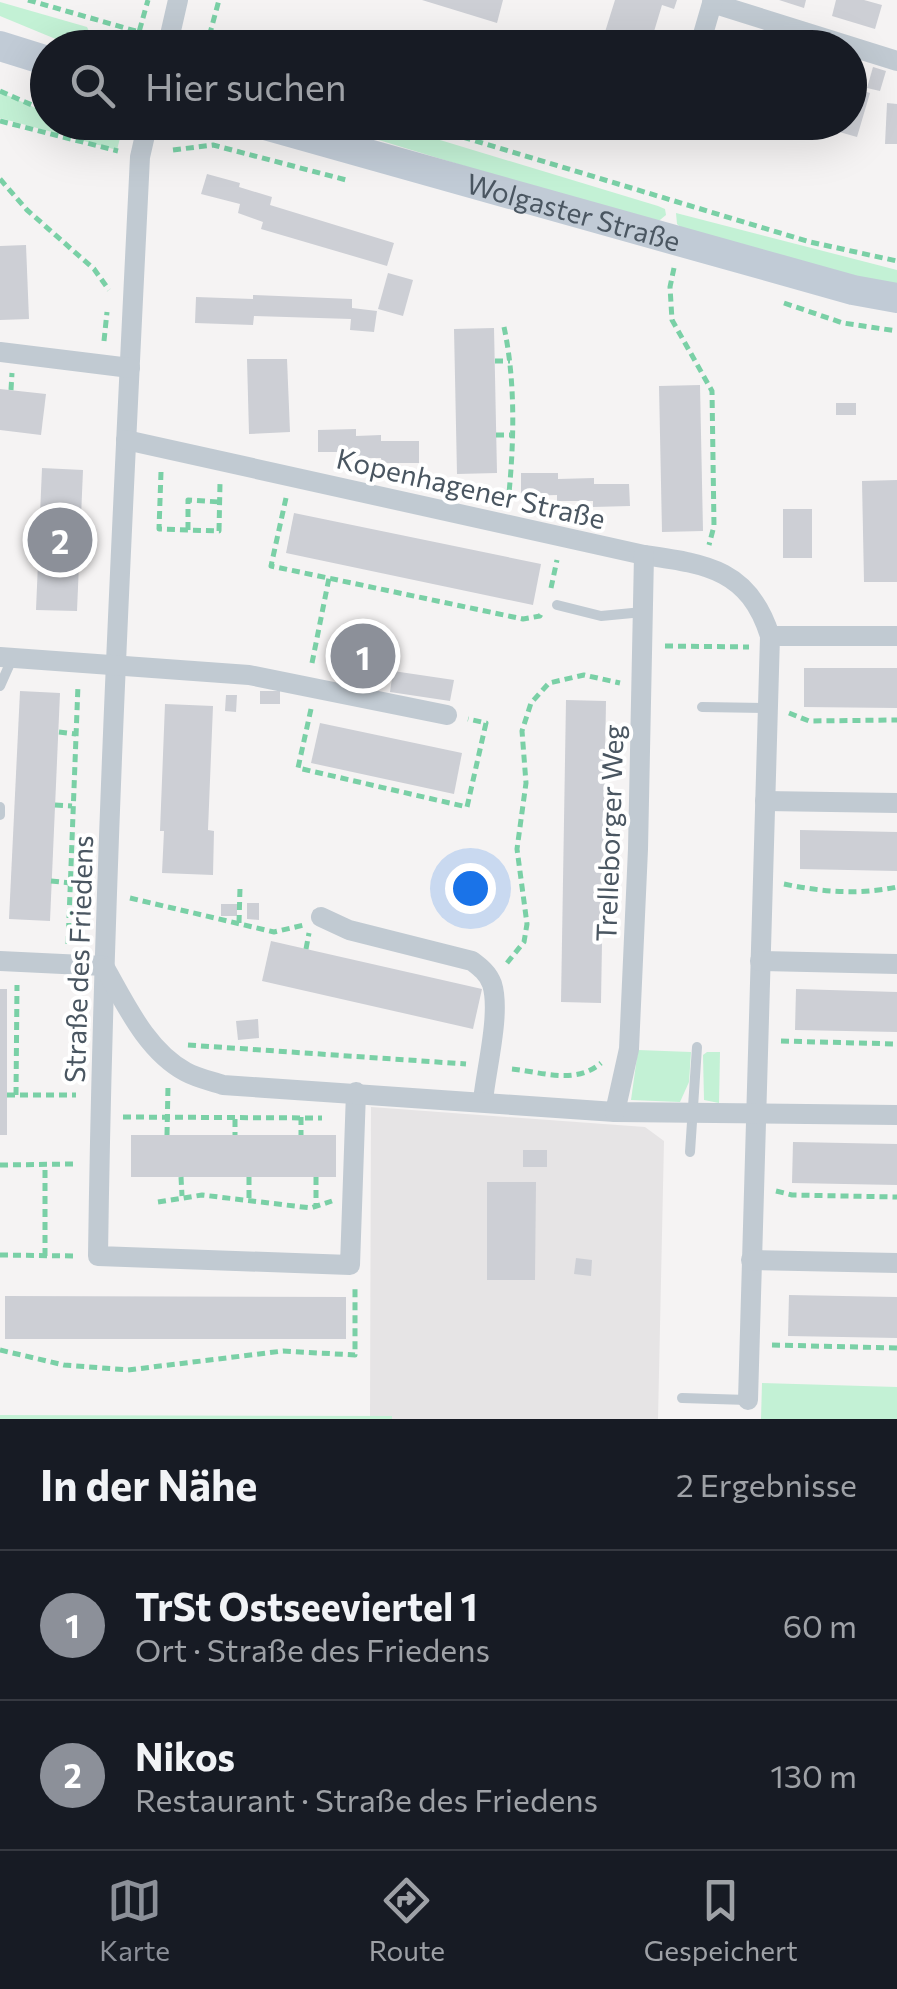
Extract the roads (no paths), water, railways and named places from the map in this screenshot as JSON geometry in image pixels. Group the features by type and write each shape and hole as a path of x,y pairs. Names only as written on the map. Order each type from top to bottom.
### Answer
{"main road":[{"path":"0,46 30,55"},
{"name":"Wolgaster Straße","path":"318,140 852,290 897,298"}],"street":[{"path":"171,30 178,0"},
{"path":"704,30 712,2 800,30"},
{"path":"867,51 897,61"},
{"name":"Straße des Friedens","path":"144,140 126,440 104,966 98,1256 350,1265 356,1092"},
{"path":"0,352 130,368"},
{"name":"Kopenhagener Straße","path":"126,440 644,555 704,564 738,584 761,609 770,642"},
{"name":"Trelleborger Weg","path":"615,1112 629,1049 631,686 642,646 644,555"},
{"path":"748,1400 770,642 897,636"},
{"path":"6,658 249,675 447,715"},
{"path":"765,801 897,803"},
{"path":"321,917 350,930 472,961 486,971 492,984 494,1008 483,1101"},
{"path":"6,961 104,966 136,1023 163,1054 186,1072 223,1085 615,1112 897,1115"},
{"path":"760,961 897,964"},
{"path":"751,1260 897,1263"}],"lane":[{"path":"551,604 601,616 642,612"},
{"path":"0,686 6,658"},
{"path":"702,707 768,706"},
{"path":"0,807 0,815"},
{"path":"690,1152 696,1046"},
{"path":"682,1398 748,1400"}],"place":[{"name":"Nikos","path":"60,540"},
{"name":"TrSt Ostseeviertel 1","path":"363,656"}]}
